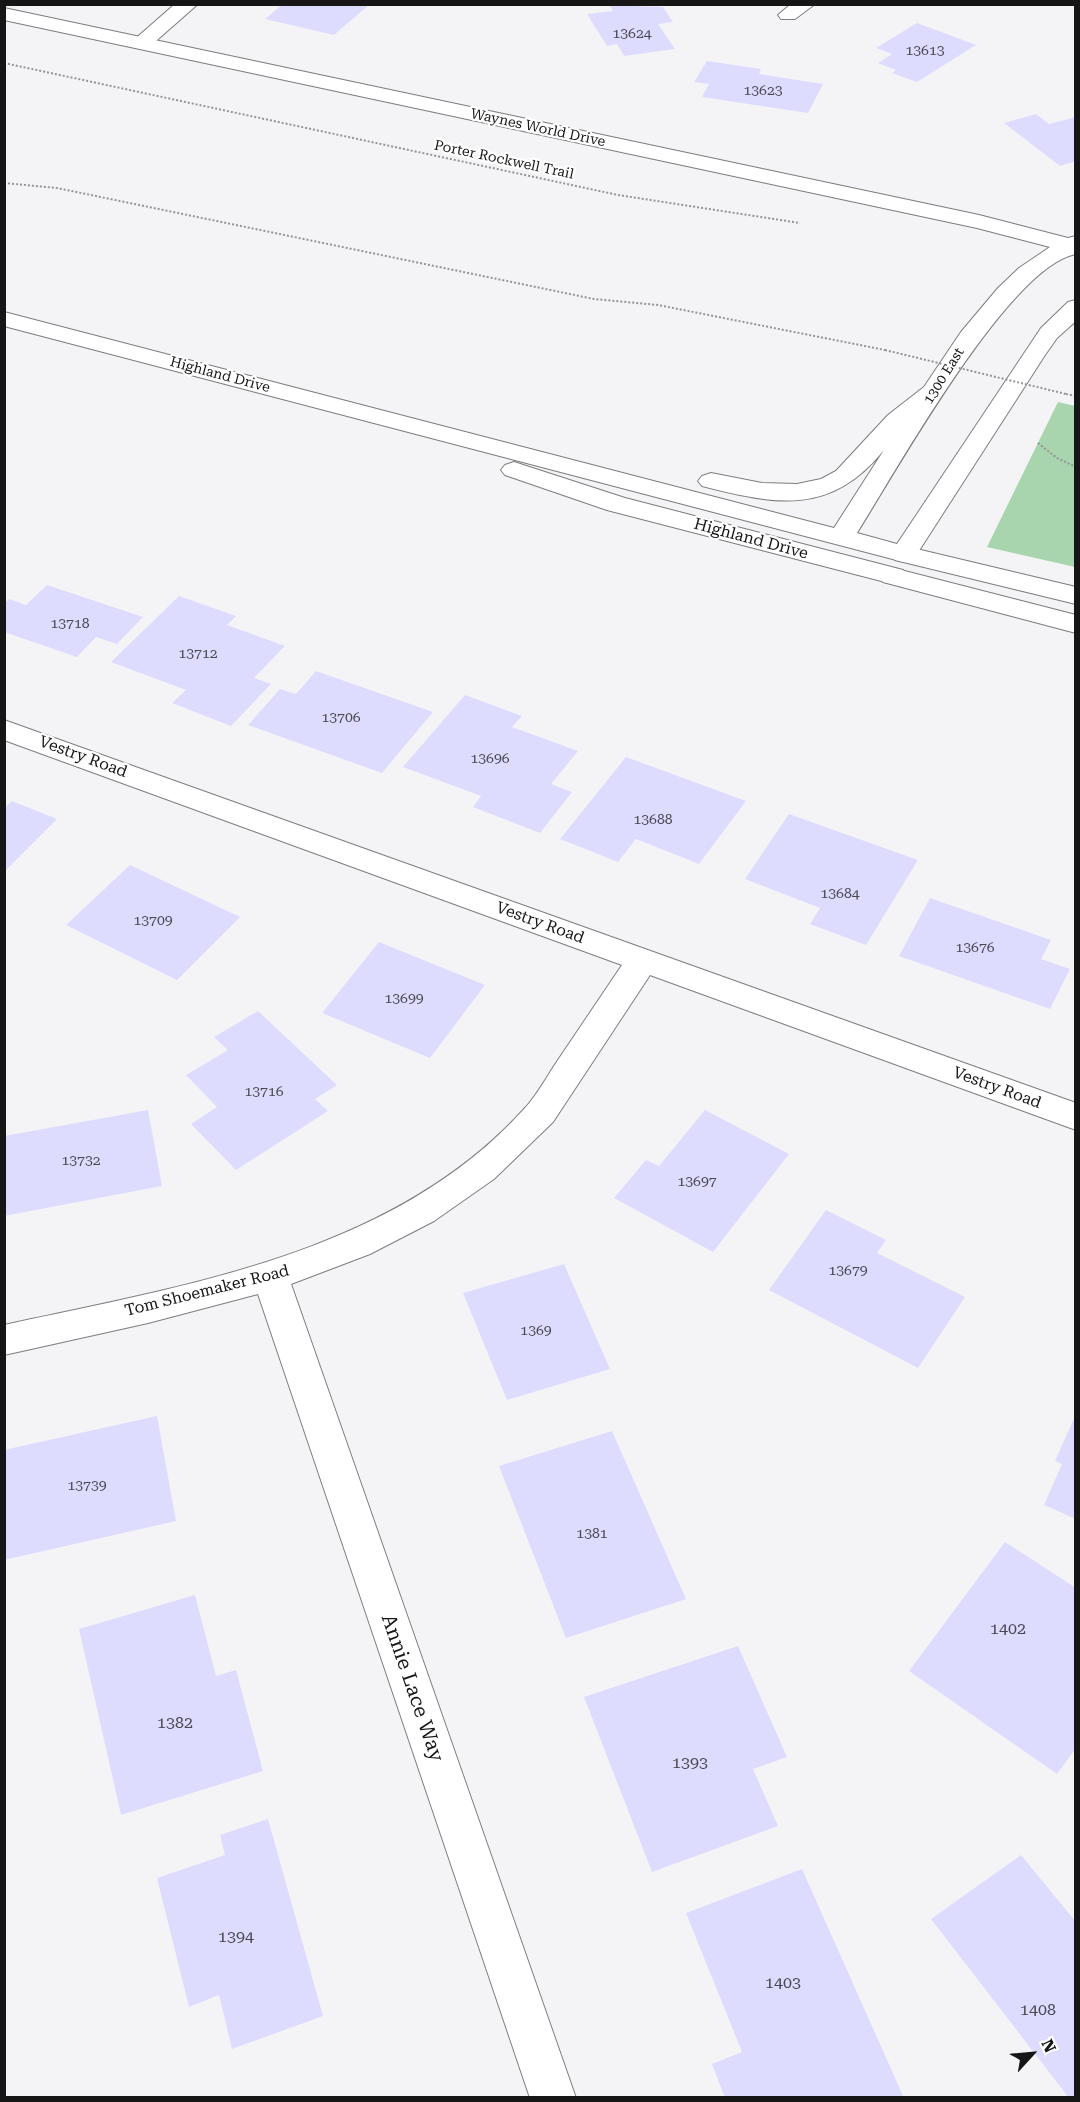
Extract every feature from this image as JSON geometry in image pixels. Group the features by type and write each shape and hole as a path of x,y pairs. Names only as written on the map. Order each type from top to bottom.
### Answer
{"main road":[{"path":"142,44 188,4"},
{"name":"Waynes World Drive","path":"4,14 956,217 1074,245"},
{"name":"1300 East","path":"842,536 973,330 1001,298 1031,271 1074,245"},
{"path":"899,565 1034,354 1050,333 1076,308"},
{"name":"Highland Drive","path":"4,319 842,536 899,565 1076,624"},
{"path":"435,431 537,444 743,488 801,491 817,488 844,477 894,424 935,391"},
{"name":"Highland Drive","path":"435,431 477,453 568,490 899,565 1076,596"},
{"name":"Vestry Road","path":"4,729 1076,1116"},
{"name":"Tom Shoemaker Road","path":"4,1340 271,1278 339,1253 402,1224 454,1191 499,1156 538,1117 642,960"},
{"name":"Annie Lace Way","path":"271,1278 553,2097"}],"path":[{"name":"Porter Rockwell Trail","path":"4,63 618,195 710,211 806,223"},
{"path":"4,183 57,188 594,299 657,304 885,350 1076,396"},
{"path":"1038,443 1057,458 1076,467"}],"green space":[{"path":"1058,402 1075,406 1075,567 987,547"}],"building":[{"path":"283,4 370,4 334,35 265,19"},
{"path":"609,5 663,7 673,22 658,24 675,49 624,56 617,44 607,46 587,14 613,11"},
{"path":"917,23 976,45 917,82 892,73 896,70 878,63 892,54 876,48"},
{"path":"707,61 761,69 759,74 823,84 808,113 702,97 709,84 694,82"},
{"path":"1036,114 1049,124 1076,117 1076,161 1060,166 1004,123"},
{"path":"47,585 143,617 117,644 96,637 77,657 4,632 4,604 9,599 26,605"},
{"path":"179,596 236,616 227,625 285,646 254,678 271,684 231,726 172,703 186,690 111,662"},
{"path":"316,671 433,712 382,773 248,725 280,689 296,694"},
{"path":"465,695 522,716 512,727 578,751 551,784 572,792 540,833 473,807 481,796 403,767"},
{"path":"626,757 746,801 699,864 636,839 618,862 560,839"},
{"path":"12,801 57,819 4,872 4,808"},
{"path":"789,814 918,860 866,945 810,924 820,908 745,879"},
{"path":"130,865 240,917 177,980 66,925"},
{"path":"930,898 1051,940 1041,959 1070,969 1050,1009 899,956"},
{"path":"379,942 485,985 430,1058 322,1013"},
{"path":"258,1011 337,1085 315,1099 328,1111 236,1170 191,1124 217,1107 186,1075 228,1050 214,1037"},
{"path":"148,1110 162,1186 4,1216 4,1136"},
{"path":"705,1110 789,1154 713,1252 614,1198 646,1160 659,1166"},
{"path":"826,1210 886,1240 877,1253 965,1297 918,1368 769,1290"},
{"path":"564,1264 610,1369 507,1400 463,1293"},
{"path":"1076,1414 1076,1519 1044,1505 1062,1464 1055,1461"},
{"path":"157,1416 176,1521 4,1560 4,1450"},
{"path":"612,1431 686,1599 566,1638 499,1466"},
{"path":"1005,1542 1076,1588 1076,1748 1057,1774 909,1671"},
{"path":"195,1595 216,1676 236,1670 263,1771 121,1815 79,1629"},
{"path":"738,1646 787,1757 753,1769 778,1826 652,1872 584,1697"},
{"path":"268,1819 323,2016 232,2049 219,1995 189,2007 157,1878 225,1855 220,1835"},
{"path":"1021,1855 1076,1922 1076,2098 1069,2098 931,1919"},
{"path":"802,1869 904,2098 725,2098 712,2064 742,2052 686,1913"}]}
